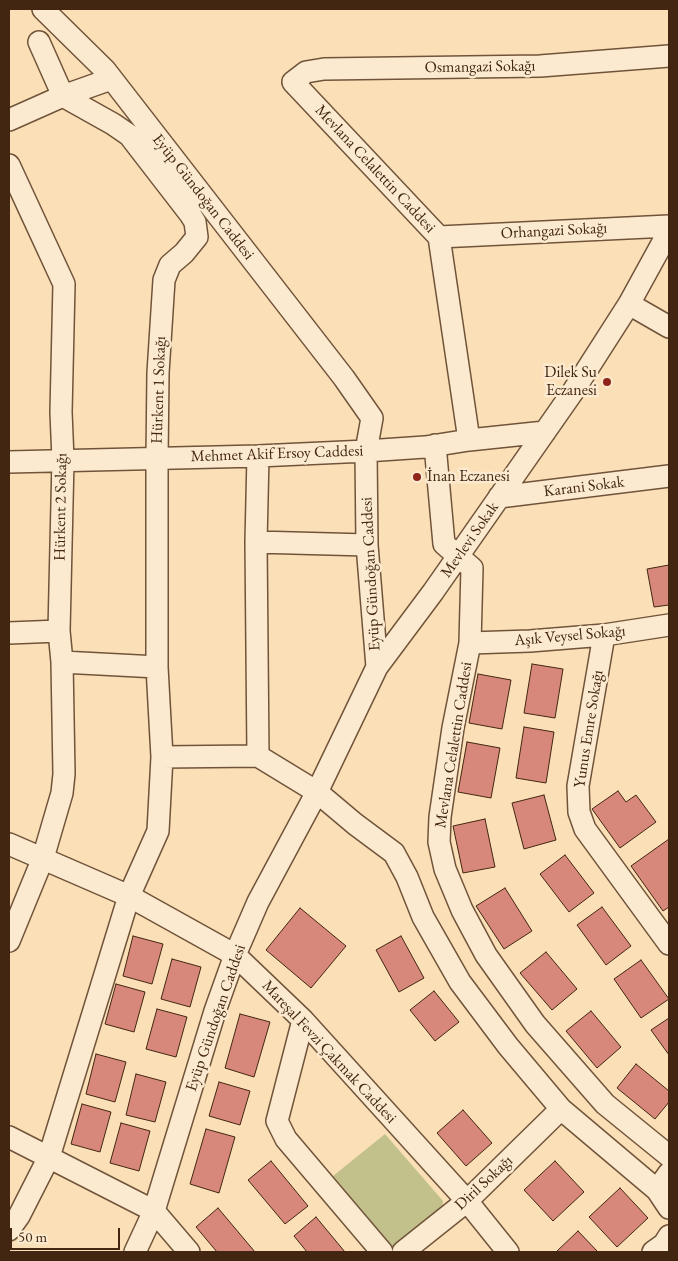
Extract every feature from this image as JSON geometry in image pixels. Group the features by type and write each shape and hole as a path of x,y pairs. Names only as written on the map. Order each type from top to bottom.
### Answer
{"street":[{"name":"Eyüp Gündoğan Caddesi","path":"43,9 105,70 344,378 372,418 366,451 367,545 377,667 317,792 258,902 236,955 214,1011 154,1212 135,1252"},
{"path":"39,42 63,96"},
{"name":"Osmangazi Sokağı","path":"293,82 306,72 324,69 540,66 669,56"},
{"path":"9,120 63,96 111,78"},
{"name":"Mevlana Celalettin Caddesi","path":"293,82 438,237 469,440"},
{"name":"Hürkent 1 Sokağı","path":"9,1230 19,1216 49,1158 129,896 158,831 162,757 158,667 157,459 158,373 164,280 170,265 184,253 197,237 195,222 129,135 63,96"},
{"name":"Hürkent 2 Sokağı","path":"9,165 64,284 61,412 63,460 59,631 62,662 64,774 62,793 43,858 9,940"},
{"name":"Orhangazi Sokağı","path":"438,237 669,226"},
{"name":"Mevlevi Sokak","path":"377,667 433,592 572,393 629,304 669,231"},
{"path":"629,304 669,327"},
{"name":"Mehmet Akif Ersoy Caddesi","path":"9,462 258,456 366,451 545,432"},
{"name":"Mevlana Celalettin Caddesi","path":"435,445 444,544 472,568 470,643 453,728 440,817 439,842 445,869 462,910 486,956 535,1024 605,1104 669,1156"},
{"path":"258,456 256,542 258,756"},
{"name":"Karani Sokak","path":"500,497 669,476"},
{"path":"256,542 367,545"},
{"name":"Aşık Veysel Sokağı","path":"470,643 530,641 604,635 669,624"},
{"path":"9,633 59,631"},
{"name":"Yunus Emre Sokağı","path":"604,635 578,786 579,812 585,829 669,944"},
{"path":"62,662 158,667"},
{"path":"162,757 258,756 317,792 394,853 407,877 423,917 460,982 508,1046 561,1109 663,1181 669,1208"},
{"name":"Mareşal Fevzi Çakmak Caddesi","path":"9,844 129,896 236,955 303,1020 467,1201 508,1252"},
{"path":"303,1020 277,1121 286,1138 382,1252"},
{"name":"Diril Sokağı","path":"403,1252 467,1201 561,1109"},
{"path":"9,1137 154,1212 189,1252"}],"shaded area":[{"path":"385,1134 443,1201 442,1211 397,1252 333,1176"}],"building":[{"path":"669,565 669,605 654,607 647,569"},
{"path":"532,664 563,669 555,718 524,713"},
{"path":"478,674 511,680 502,729 469,723"},
{"path":"524,727 554,732 546,783 516,778"},
{"path":"467,742 500,748 491,798 458,792"},
{"path":"618,791 626,802 636,795 656,822 620,848 592,809"},
{"path":"544,795 556,840 524,849 512,803"},
{"path":"485,819 495,867 463,873 453,826"},
{"path":"669,839 669,907 663,911 631,866"},
{"path":"565,855 594,893 569,912 540,874"},
{"path":"505,888 532,931 504,949 476,906"},
{"path":"602,907 631,946 606,965 577,925"},
{"path":"300,908 346,946 311,988 266,950"},
{"path":"133,936 163,944 152,984 123,976"},
{"path":"401,936 424,978 399,992 376,950"},
{"path":"546,952 577,989 552,1010 520,973"},
{"path":"172,959 201,967 190,1007 161,999"},
{"path":"641,960 669,999 641,1018 614,979"},
{"path":"116,984 145,992 134,1032 105,1024"},
{"path":"434,991 459,1022 435,1041 410,1010"},
{"path":"157,1009 187,1017 176,1057 146,1049"},
{"path":"591,1011 621,1047 597,1068 566,1031"},
{"path":"240,1014 270,1022 254,1077 225,1068"},
{"path":"669,1018 669,1055 651,1030"},
{"path":"96,1054 126,1062 115,1102 86,1094"},
{"path":"636,1064 669,1091 669,1102 655,1119 617,1088"},
{"path":"136,1074 166,1082 155,1122 126,1115"},
{"path":"219,1082 250,1091 240,1125 209,1116"},
{"path":"82,1104 111,1112 100,1152 71,1144"},
{"path":"463,1110 492,1143 466,1166 437,1133"},
{"path":"121,1123 150,1131 139,1171 110,1163"},
{"path":"206,1129 235,1137 219,1193 190,1184"},
{"path":"271,1161 308,1206 285,1224 248,1180"},
{"path":"555,1161 584,1192 553,1221 524,1190"},
{"path":"620,1188 648,1218 617,1247 589,1217"},
{"path":"218,1208 255,1252 217,1252 196,1227"},
{"path":"316,1217 345,1252 307,1252 294,1236"},
{"path":"578,1231 598,1252 556,1252"}],"place":[{"name":"Dilek Su Eczanesi","path":"607,382"},
{"name":"İnan Eczanesi","path":"417,477"}]}
